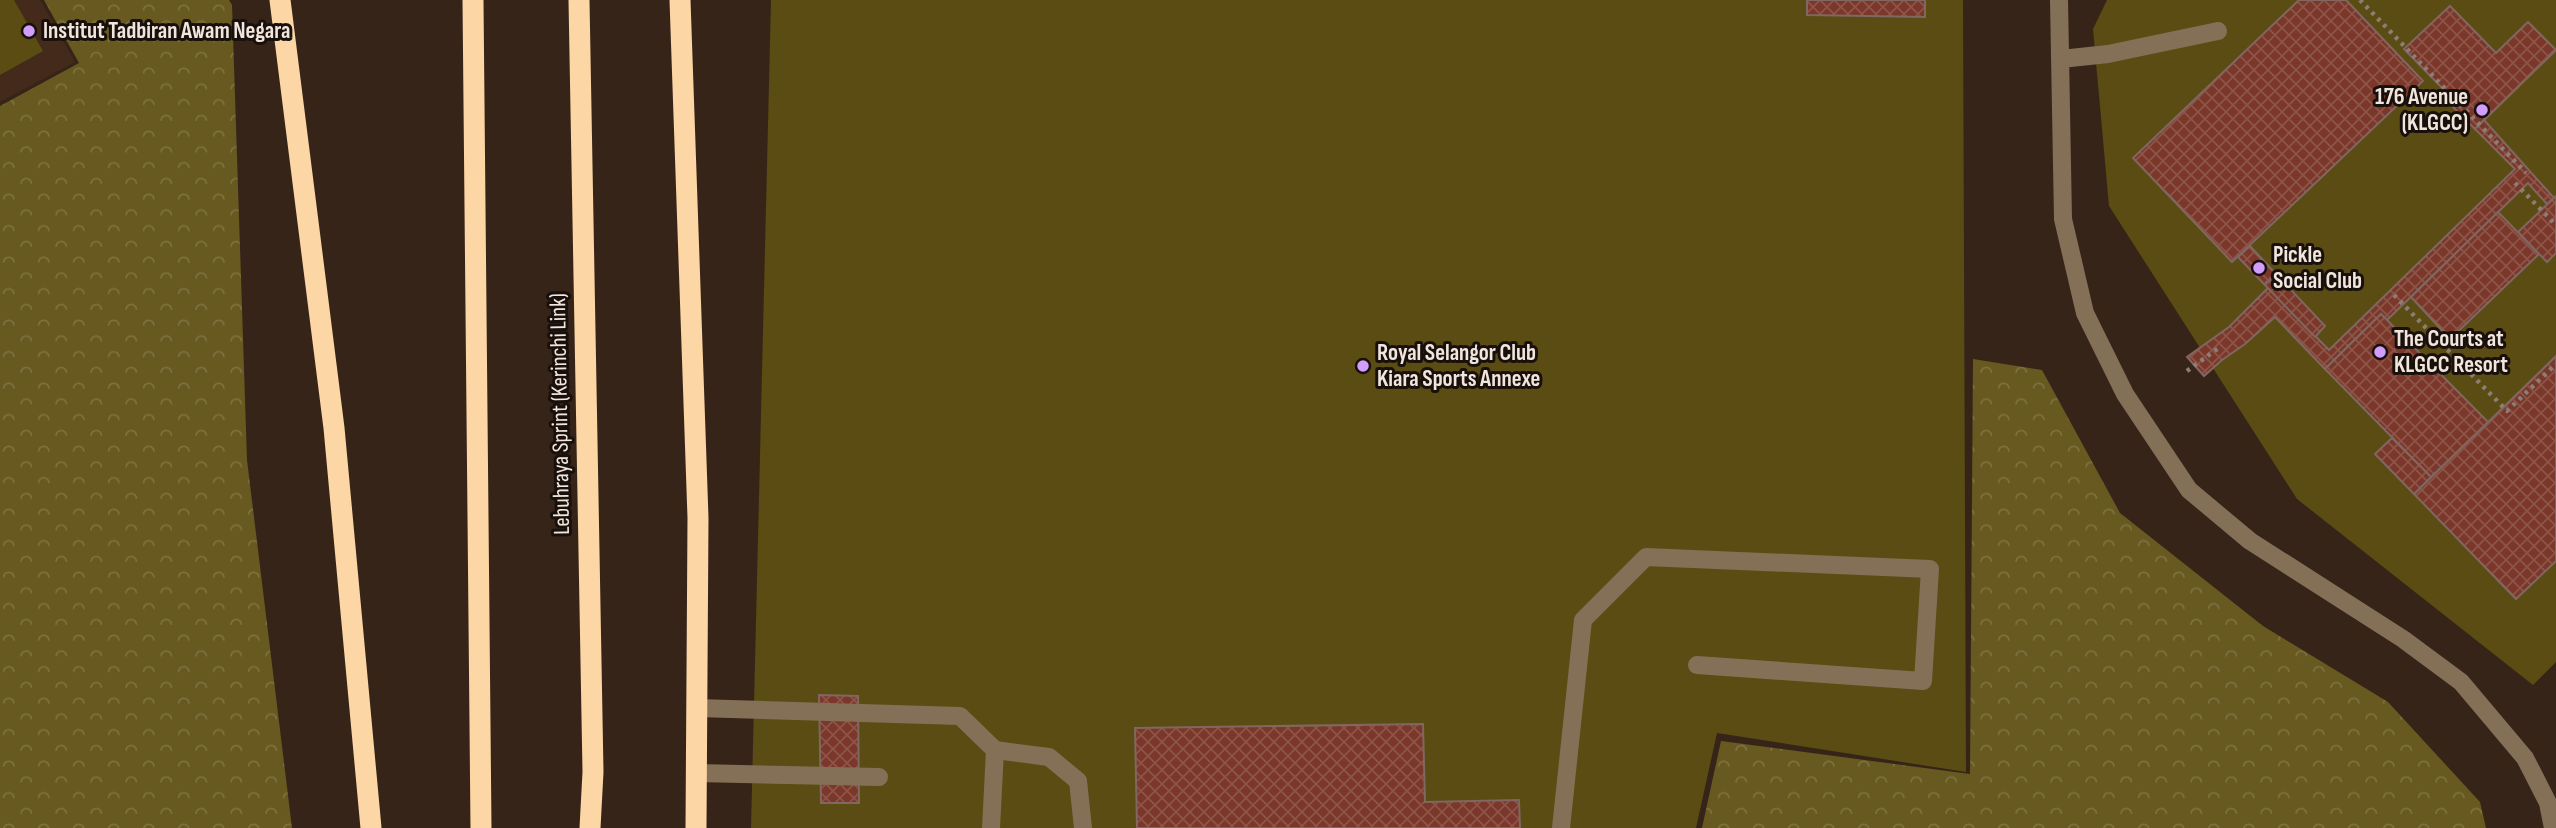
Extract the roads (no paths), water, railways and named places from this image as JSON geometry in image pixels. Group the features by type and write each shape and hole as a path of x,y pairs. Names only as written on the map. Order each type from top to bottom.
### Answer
{"highway":[{"path":"280,0 334,428 371,828"},
{"path":"472,0 481,828"},
{"name":"Lebuhraya Sprint (Kerinchi Link)","path":"579,0 592,745 590,828"},
{"path":"680,0 698,519 696,828"}],"street":[{"path":"2059,0 2063,219 2085,313 2125,394 2189,490 2250,541 2403,639 2461,682 2525,758 2548,803 2553,828"},
{"path":"2061,59 2108,54 2218,31"},
{"path":"1562,828 1583,620 1646,557 1930,569 1923,681 1697,665"},
{"path":"697,708 960,716 995,750 1049,757 1078,781 1083,828"},
{"path":"991,828 995,750"},
{"path":"696,773 879,777"}],"place":[{"name":"Institut Tadbiran Awam Negara","path":"29,31"},
{"name":"176 Avenue (KLGCC)","path":"2482,110"},
{"name":"Pickle Social Club","path":"2259,268"},
{"name":"The Courts at KLGCC Resort","path":"2380,352"},
{"name":"Royal Selangor Club Kiara Sports Annexe","path":"1363,366"}]}
